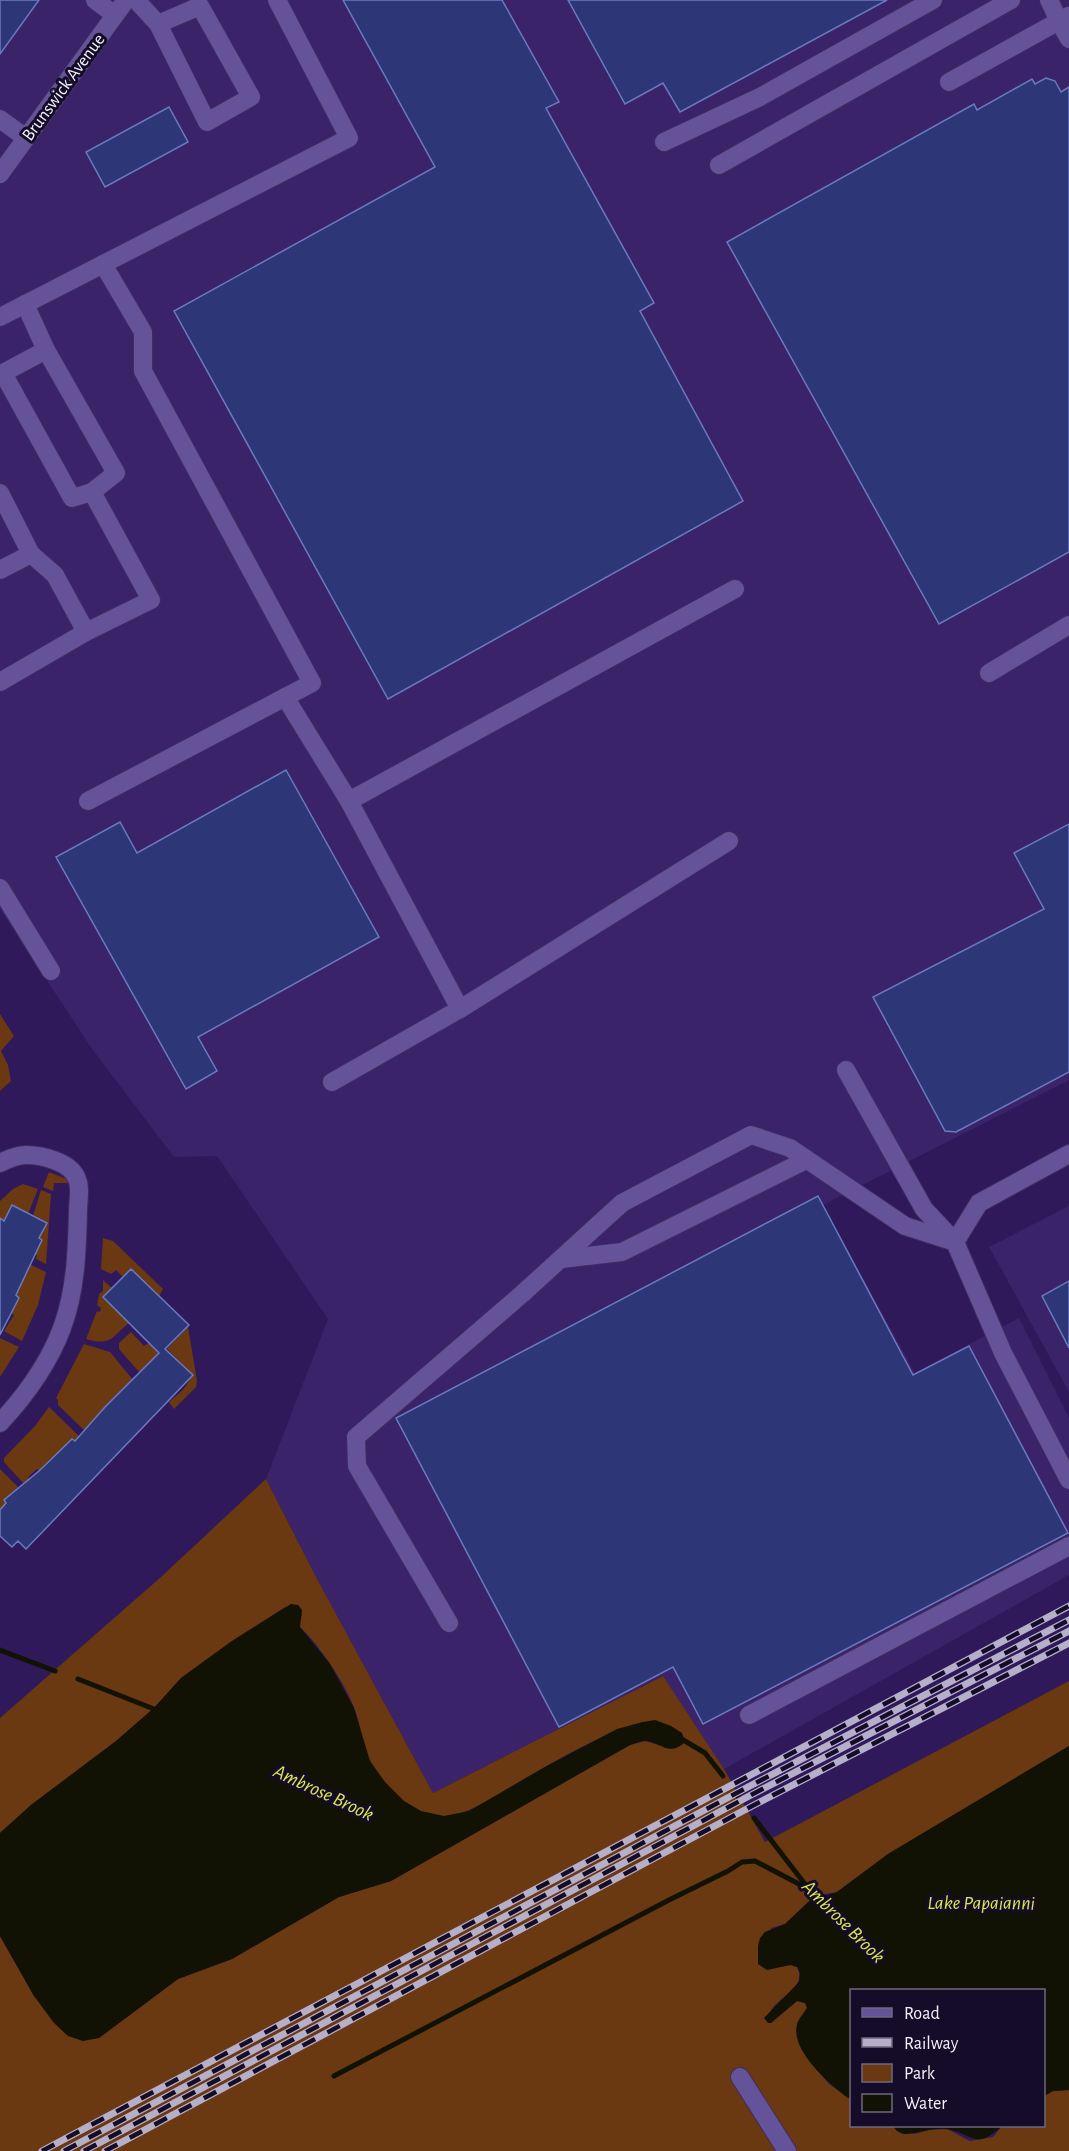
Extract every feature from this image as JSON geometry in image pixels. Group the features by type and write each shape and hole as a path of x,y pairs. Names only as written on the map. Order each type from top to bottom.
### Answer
{"street":[{"path":"95,0 121,8"},
{"path":"135,0 158,24 207,123 251,97 200,6 158,24"},
{"path":"0,317 349,138 277,0"},
{"path":"664,142 760,97 933,0"},
{"path":"719,165 1011,0"},
{"path":"1049,0 1064,19 1069,39"},
{"name":"Brunswick Avenue","path":"0,174 121,8"},
{"path":"949,81 1064,19"},
{"path":"0,119 26,138"},
{"path":"88,801 312,684 143,371 143,332 103,264"},
{"path":"25,304 46,350 116,473 92,492 72,498 3,373 46,350"},
{"path":"0,682 86,632 151,600 92,492"},
{"path":"0,493 31,554 55,575 86,632"},
{"path":"0,570 31,554"},
{"path":"349,801 735,589"},
{"path":"989,673 1069,625"},
{"path":"285,697 349,801 460,1009"},
{"path":"332,1082 460,1009 729,841"},
{"path":"0,888 51,970"},
{"path":"846,1070 924,1209 955,1242 1003,1353 1069,1480"},
{"path":"449,1623 357,1466 356,1437 622,1203 751,1135 790,1148 904,1226 955,1242"},
{"path":"955,1242 979,1203 1069,1154"},
{"path":"0,1163 25,1155 40,1156 64,1164 73,1170 79,1186 75,1281 63,1326 54,1346 32,1382 0,1423"},
{"path":"561,1259 622,1252 806,1160"},
{"path":"749,1715 1069,1546"},
{"path":"740,2077 787,2151"}],"shaded area":[{"path":"0,0 1069,0 1069,1080 823,1205 915,1373 1019,1318 1069,1418 1069,1575 724,1769 662,1676 433,1793 315,1575 266,1479 328,1319 217,1156 174,1157 92,1049 0,909"},
{"path":"1069,1206 1069,1392 989,1247"}],"green space":[{"path":"0,1014 14,1036 1,1051 8,1065 11,1081 0,1091"},
{"path":"49,1172 69,1180 69,1183 54,1183 53,1191 43,1187"},
{"path":"23,1184 38,1189 28,1214 12,1205 4,1221 1,1219 0,1222 0,1201 13,1189"},
{"path":"41,1190 51,1194 46,1264 36,1259 37,1255 32,1254 42,1240 39,1238 47,1223 33,1216"},
{"path":"103,1238 113,1241 163,1289 159,1296 131,1269 123,1277 116,1270 111,1274 101,1269"},
{"path":"27,1263 46,1272 38,1305 22,1341 4,1331 14,1315 11,1313 19,1298 14,1292"},
{"path":"103,1280 112,1288 103,1297 129,1323 110,1339 101,1342 86,1339 97,1311 100,1312 101,1308 97,1305 99,1294 103,1291"},
{"path":"188,1327 196,1387 174,1409 169,1402 183,1390 193,1375 167,1349"},
{"path":"131,1332 144,1346 149,1343 159,1354 140,1373 119,1349 119,1343"},
{"path":"0,1338 19,1347 0,1377"},
{"path":"84,1344 110,1352 133,1380 85,1431 58,1405 56,1398"},
{"path":"49,1407 80,1437 75,1441 72,1439 55,1461 51,1458 39,1471 37,1469 28,1477 30,1480 25,1485 4,1462 4,1458 35,1426"},
{"path":"0,1469 21,1490 16,1494 13,1492 4,1500 6,1503 0,1510"},
{"path":"266,1479 315,1575 433,1793 663,1676 724,1769 765,1842 1069,1681 1069,1746 888,1854 837,1892 814,1896 785,1924 771,1928 767,1969 791,1965 797,1967 799,1979 794,1989 775,2005 767,2016 770,2023 797,2001 805,2003 807,2008 799,2020 808,2059 829,2084 850,2098 850,2127 894,2127 897,2131 914,2134 947,2129 970,2141 993,2137 1001,2127 1045,2127 1045,2095 1053,2091 1069,2090 1069,2151 0,2151 0,1936 34,1996 99,2038 178,1979 232,1959 339,1897 391,1881 630,1745 645,1741 672,1749 643,1722 582,1747 467,1811 446,1816 434,1816 423,1812 402,1800 377,1772 368,1757 355,1710 345,1688 324,1655 300,1627 299,1622 302,1615 300,1607 285,1607 232,1641 181,1678 154,1708 116,1741 31,1805 0,1833 0,1718 161,1577"}],"water":[{"path":"291,1604 298,1605 302,1610 300,1627 330,1664 354,1708 370,1761 385,1782 404,1801 421,1811 444,1816 469,1811 617,1729 643,1722 655,1720 671,1726 682,1733 685,1742 674,1749 644,1741 630,1745 391,1881 339,1897 232,1959 178,1979 99,2038 83,2041 68,2036 54,2023 34,1996 0,1936 0,1833 31,1805 116,1741 154,1708 181,1678 232,1641"},
{"name":"Lake Papaianni","path":"1069,1746 1069,2090 1053,2091 1045,2095 1045,1989 850,1989 850,2099 813,2066 799,2045 796,2034 797,2024 807,2008 805,2003 797,2001 771,2023 764,2018 799,1982 800,1973 797,1967 790,1965 767,1970 758,1964 760,1938 765,1932 785,1924 815,1896 837,1892 888,1854"},
{"path":"894,2127 1001,2127 993,2134 980,2139 946,2129 903,2134"}],"building":[{"path":"0,0 39,0 0,54"},
{"path":"343,0 502,0 559,102 546,108 654,303 640,311 743,501 388,699 174,311 435,167"},
{"path":"568,0 887,0 680,112 663,83 625,104"},
{"path":"1046,78 1055,81 1061,92 1069,87 1069,552 939,624 727,242 974,104 977,110 1032,79 1035,84"},
{"path":"169,107 188,142 105,187 86,152"},
{"path":"286,770 379,937 198,1037 217,1071 186,1089 56,857 120,822 137,853"},
{"path":"1069,824 1069,1072 956,1132 945,1131 873,997 1044,909 1014,853"},
{"path":"818,1196 913,1375 969,1346 1068,1533 703,1724 673,1667 559,1727 396,1418"},
{"path":"12,1205 47,1223 39,1238 42,1240 16,1295 19,1298 0,1335 0,1218 4,1221"},
{"path":"131,1269 189,1325 165,1349 193,1375 26,1549 18,1541 12,1547 0,1536 0,1510 6,1503 4,1500 72,1439 75,1441 159,1353 103,1297"},
{"path":"1069,1281 1069,1348 1042,1296"}],"waterway":[{"name":"Ambrose Brook","path":"0,1650 55,1671"},
{"name":"Ambrose Brook","path":"78,1679 159,1711"},
{"name":"Ambrose Brook","path":"680,1738 705,1753 723,1776"},
{"name":"Ambrose Brook","path":"737,1795 740,1799"},
{"name":"Ambrose Brook","path":"754,1818 808,1888"},
{"path":"334,2076 742,1862 755,1861 799,1884 815,1896"}],"railway":[{"path":"42,2151 1069,1606"},
{"path":"64,2151 746,1788 1069,1620"},
{"path":"84,2151 751,1795 1069,1631"},
{"path":"105,2151 754,1805 1069,1643"}]}
